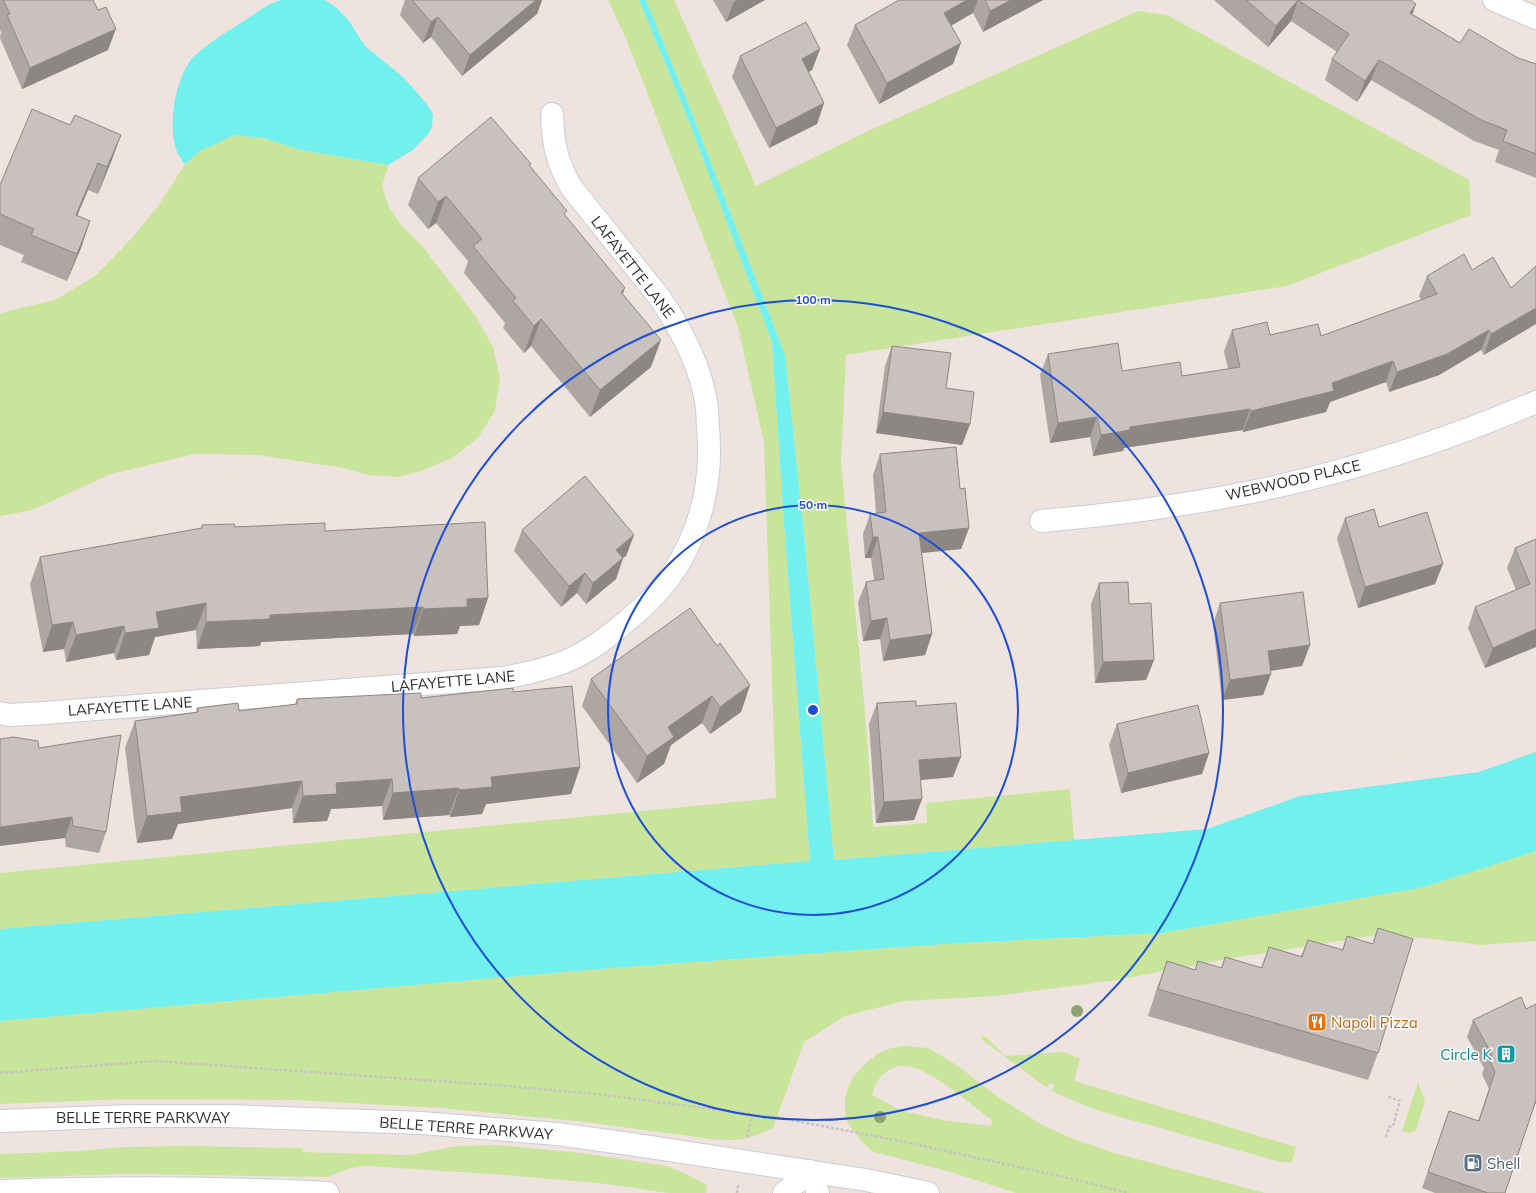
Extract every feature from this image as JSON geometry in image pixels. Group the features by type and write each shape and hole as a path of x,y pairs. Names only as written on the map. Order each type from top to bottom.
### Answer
{"street":[{"path":"1494,0 1536,18"},
{"name":"LAFAYETTE LANE","path":"0,714 44,713 508,677 552,666 582,654 611,634 650,600 662,587 680,559 702,507 708,471 709,448 706,403 700,376 673,317 660,298 571,187 561,170 555,150 552,114"},
{"name":"WEBWOOD PLACE","path":"1041,521 1149,510 1250,492 1300,481 1352,467 1444,437 1498,418 1536,402"},
{"name":"BELLE TERRE PARKWAY","path":"0,1121 132,1116 228,1116 422,1123 557,1134 630,1144 866,1180 928,1193"},
{"path":"784,1193 810,1171 818,1193"},
{"path":"0,1191 135,1188 226,1189 328,1193"}],"path":[{"path":"0,1073 155,1061 508,1086 635,1098 786,1119 910,1143 1129,1193"},
{"path":"1386,1138 1389,1127 1393,1126 1400,1101 1387,1096"},
{"path":"746,1141 752,1114"}],"green space":[{"path":"608,0 639,0 686,114 772,342 784,523 810,861 0,929 0,873 776,798 764,443 738,327 627,41"},
{"path":"646,0 674,0 756,186 868,131 1138,11 1167,15 1469,180 1471,215 1287,286 846,355 841,463 866,723 873,827 927,823 926,803 1070,789 1074,840 834,860 803,523 785,355 691,111"},
{"path":"235,135 263,138 301,150 388,165 382,187 389,207 401,225 423,247 475,315 493,347 500,378 495,411 478,438 452,458 424,470 399,477 369,475 343,468 259,455 195,454 111,474 32,510 0,516 0,314 55,300 95,276 132,238 158,206 185,164 200,151"},
{"path":"1536,851 1536,941 1481,945 1425,938 1377,935 1232,958 1111,981 995,996 904,1001 845,1016 804,1042 773,1128 753,1136 740,1139 718,1140 585,1122 441,1108 295,1100 129,1099 0,1104 0,1021 611,968 944,944 1162,933 1424,887"},
{"path":"983,1036 986,1037 1005,1056 1063,1052 1080,1058 1074,1081 1296,1147 1292,1163 1280,1162 1103,1112 1081,1104 1052,1091 1054,1085 1050,1082 1047,1088 981,1039"},
{"path":"903,1046 928,1048 958,1066 998,1097 1044,1126 1071,1138 1114,1153 1265,1193 1016,1193 951,1172 874,1152 862,1142 847,1122 845,1097 849,1085 855,1075 866,1063 877,1054 891,1048","holes":["899,1066 909,1066 915,1068 945,1084 992,1120 991,1126 943,1120 902,1111 872,1095 875,1085 881,1076 889,1070"]},
{"path":"1418,1082 1425,1101 1416,1130 1410,1133 1402,1131"},
{"path":"496,1145 582,1153 667,1166 707,1185 706,1193 668,1193 607,1184 506,1175 367,1166 352,1168 327,1177 130,1174 0,1178 0,1154 79,1151 122,1147 191,1146 303,1148 303,1152 410,1155 457,1146"}],"water":[{"path":"281,0 325,0 337,8 349,21 365,46 403,77 426,103 433,114 432,126 429,133 413,150 388,165 301,150 263,138 235,135 200,151 185,164 184,163 178,154 175,144 173,121 179,84 188,64 198,53 220,36 265,7"},
{"path":"639,0 646,0 691,111 785,355 803,523 834,860 1207,829 1300,796 1479,772 1536,752 1536,851 1424,887 1162,933 944,944 611,968 0,1021 0,929 810,861 784,523 772,342 686,114"}],"building":[{"path":"3,0 93,0 98,10 106,7 116,29 30,68 7,15 10,14"},
{"path":"412,0 536,0 470,55 438,17 431,22"},
{"path":"899,0 967,0 944,13 961,43 887,83 855,25"},
{"path":"985,0 1011,0 990,11"},
{"path":"1246,0 1298,0 1276,26"},
{"path":"1298,0 1411,0 1416,4 1410,13 1460,43 1469,29 1518,58 1536,64 1536,154 1503,141 1507,130 1481,120 1379,60 1365,81 1332,59 1349,34"},
{"path":"806,22 820,49 802,59 824,103 776,128 740,56"},
{"path":"32,109 70,125 75,115 121,135 107,167 98,163 76,215 90,221 77,254 31,235 34,229 0,214 0,185"},
{"path":"491,117 531,164 529,165 567,211 564,214 625,288 621,292 661,340 600,390 541,319 534,326 513,301 516,298 473,246 482,239 446,196 438,202 418,178"},
{"path":"1464,254 1472,270 1493,257 1511,288 1536,266 1536,308 1491,334 1489,330 1447,354 1397,372 1393,361 1332,383 1334,391 1251,411 1250,409 1130,427 1130,430 1101,435 1097,417 1058,423 1048,354 1118,343 1122,371 1180,362 1182,376 1240,367 1232,330 1267,322 1270,335 1318,324 1321,336 1437,294 1427,276"},
{"path":"892,346 951,353 946,388 974,392 970,424 883,412"},
{"path":"956,447 960,489 965,488 969,528 919,533 932,634 890,640 887,618 871,621 866,582 884,579 878,537 873,537 870,514 886,512 880,454"},
{"path":"585,476 634,535 616,550 623,558 593,583 585,573 569,586 522,530"},
{"path":"1374,509 1379,527 1427,512 1443,564 1365,587 1345,518"},
{"path":"485,522 488,598 467,599 467,607 423,609 423,607 270,615 270,619 206,622 206,603 156,612 159,628 125,633 124,626 76,635 73,622 52,625 40,557 202,528 202,525 234,524 235,527 325,523 325,531"},
{"path":"1536,539 1536,629 1493,648 1475,607 1530,584 1515,548"},
{"path":"1128,582 1129,604 1151,603 1154,660 1103,662 1099,583"},
{"path":"1303,592 1310,645 1268,651 1271,674 1230,680 1220,603"},
{"path":"690,608 717,646 720,643 750,685 720,707 712,696 668,727 674,737 647,756 591,679"},
{"path":"572,686 580,767 491,777 492,787 459,790 459,788 393,793 392,779 336,783 337,794 303,796 302,781 180,797 182,812 147,816 135,721 198,712 197,708 238,703 239,711 297,704 297,699 421,693 421,698 513,688 513,692"},
{"path":"916,701 916,706 956,703 961,757 919,760 922,799 884,802 877,703"},
{"path":"1198,705 1209,753 1128,773 1117,724"},
{"path":"121,735 106,832 73,826 72,817 0,827 0,739 13,737 38,741 39,748"},
{"path":"1378,928 1413,939 1378,1053 1158,989 1167,961 1195,970 1198,961 1222,968 1225,957 1262,968 1269,947 1302,957 1308,940 1343,950 1347,936 1373,944"},
{"path":"1521,997 1526,1009 1536,1004 1536,1100 1505,1193 1488,1193 1428,1172 1449,1111 1479,1121 1495,1072 1488,1057 1492,1055 1473,1020"}],"place":[{"name":"Napoli Pizza","path":"1317,1022"},
{"name":"Circle K","path":"1506,1054"},
{"name":"Shell","path":"1473,1163"}]}
